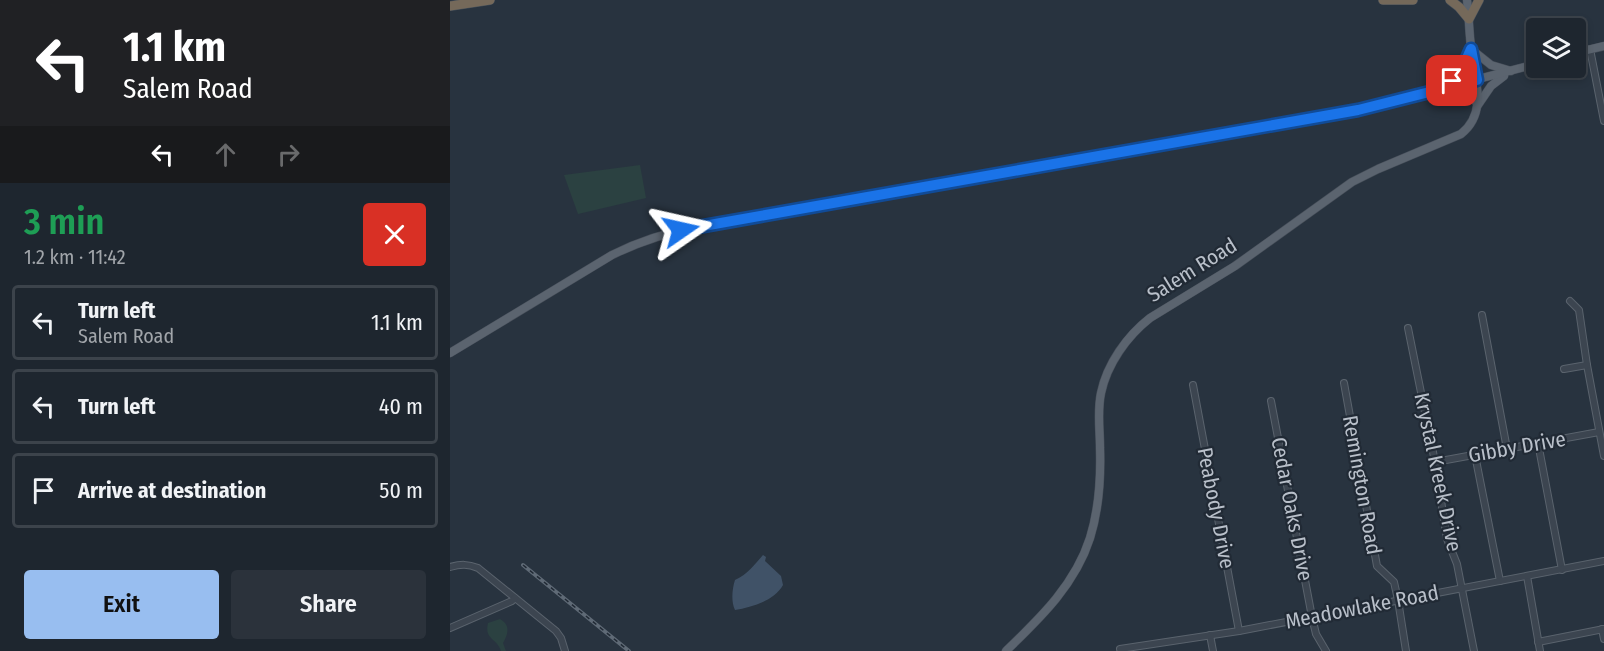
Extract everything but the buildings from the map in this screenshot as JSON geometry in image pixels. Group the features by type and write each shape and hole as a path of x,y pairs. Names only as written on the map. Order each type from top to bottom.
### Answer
{"highway":[{"path":"450,6 490,0"},
{"path":"1383,0 1413,0"},
{"path":"1450,0 1469,19 1479,0"}],"main road":[{"path":"1467,0 1471,49 1477,80 1477,108"},
{"path":"1586,50 1604,46"},
{"path":"1471,49 1491,65 1513,71"},
{"path":"1445,87 1459,74 1471,49"},
{"path":"450,353 612,255 658,236 700,226 1358,110 1526,67"},
{"name":"Salem Road","path":"1006,651 1053,603 1084,554 1090,539 1100,494 1099,406 1101,391 1109,369 1139,327 1250,255 1352,183 1378,169 1461,134 1474,119 1477,108 1494,83 1513,71"},
{"path":"1445,87 1467,89 1473,95 1477,108"}],"street":[{"path":"1590,49 1604,121"},
{"path":"1570,301 1579,310 1604,456"},
{"path":"1482,315 1507,449"},
{"name":"Krystal Kreek Drive","path":"1408,328 1435,462 1447,539 1457,564 1474,651"},
{"path":"1564,369 1587,365"},
{"name":"Remington Road","path":"1344,382 1377,566 1394,582 1406,651"},
{"name":"Peabody Drive","path":"1193,386 1239,630"},
{"name":"Cedar Oaks Drive","path":"1271,401 1312,617 1316,634 1326,651"},
{"name":"Gibby Drive","path":"1435,462 1599,432"},
{"path":"1538,443 1562,570"},
{"path":"1475,455 1500,581"},
{"name":"Meadowlake Road","path":"1120,649 1143,648 1604,561"},
{"path":"450,567 469,564 478,568 555,631 561,638 565,651"},
{"path":"1527,576 1540,651"},
{"path":"450,628 515,598"},
{"path":"1538,642 1603,629 1604,639"},
{"path":"1210,635 1213,651"}],"green space":[{"path":"640,165 646,198 578,214 564,175"},
{"path":"500,619 507,627 503,643 506,651 501,651 489,636 487,629 488,623"}],"water":[{"path":"763,555 766,557 765,561 781,576 783,585 768,599 735,610 732,595 735,580 747,572"}],"railway":[{"path":"523,565 629,651"}],"route":[{"path":"681,230 1358,110 1477,80 1471,49 1459,74 1452,81"}]}
